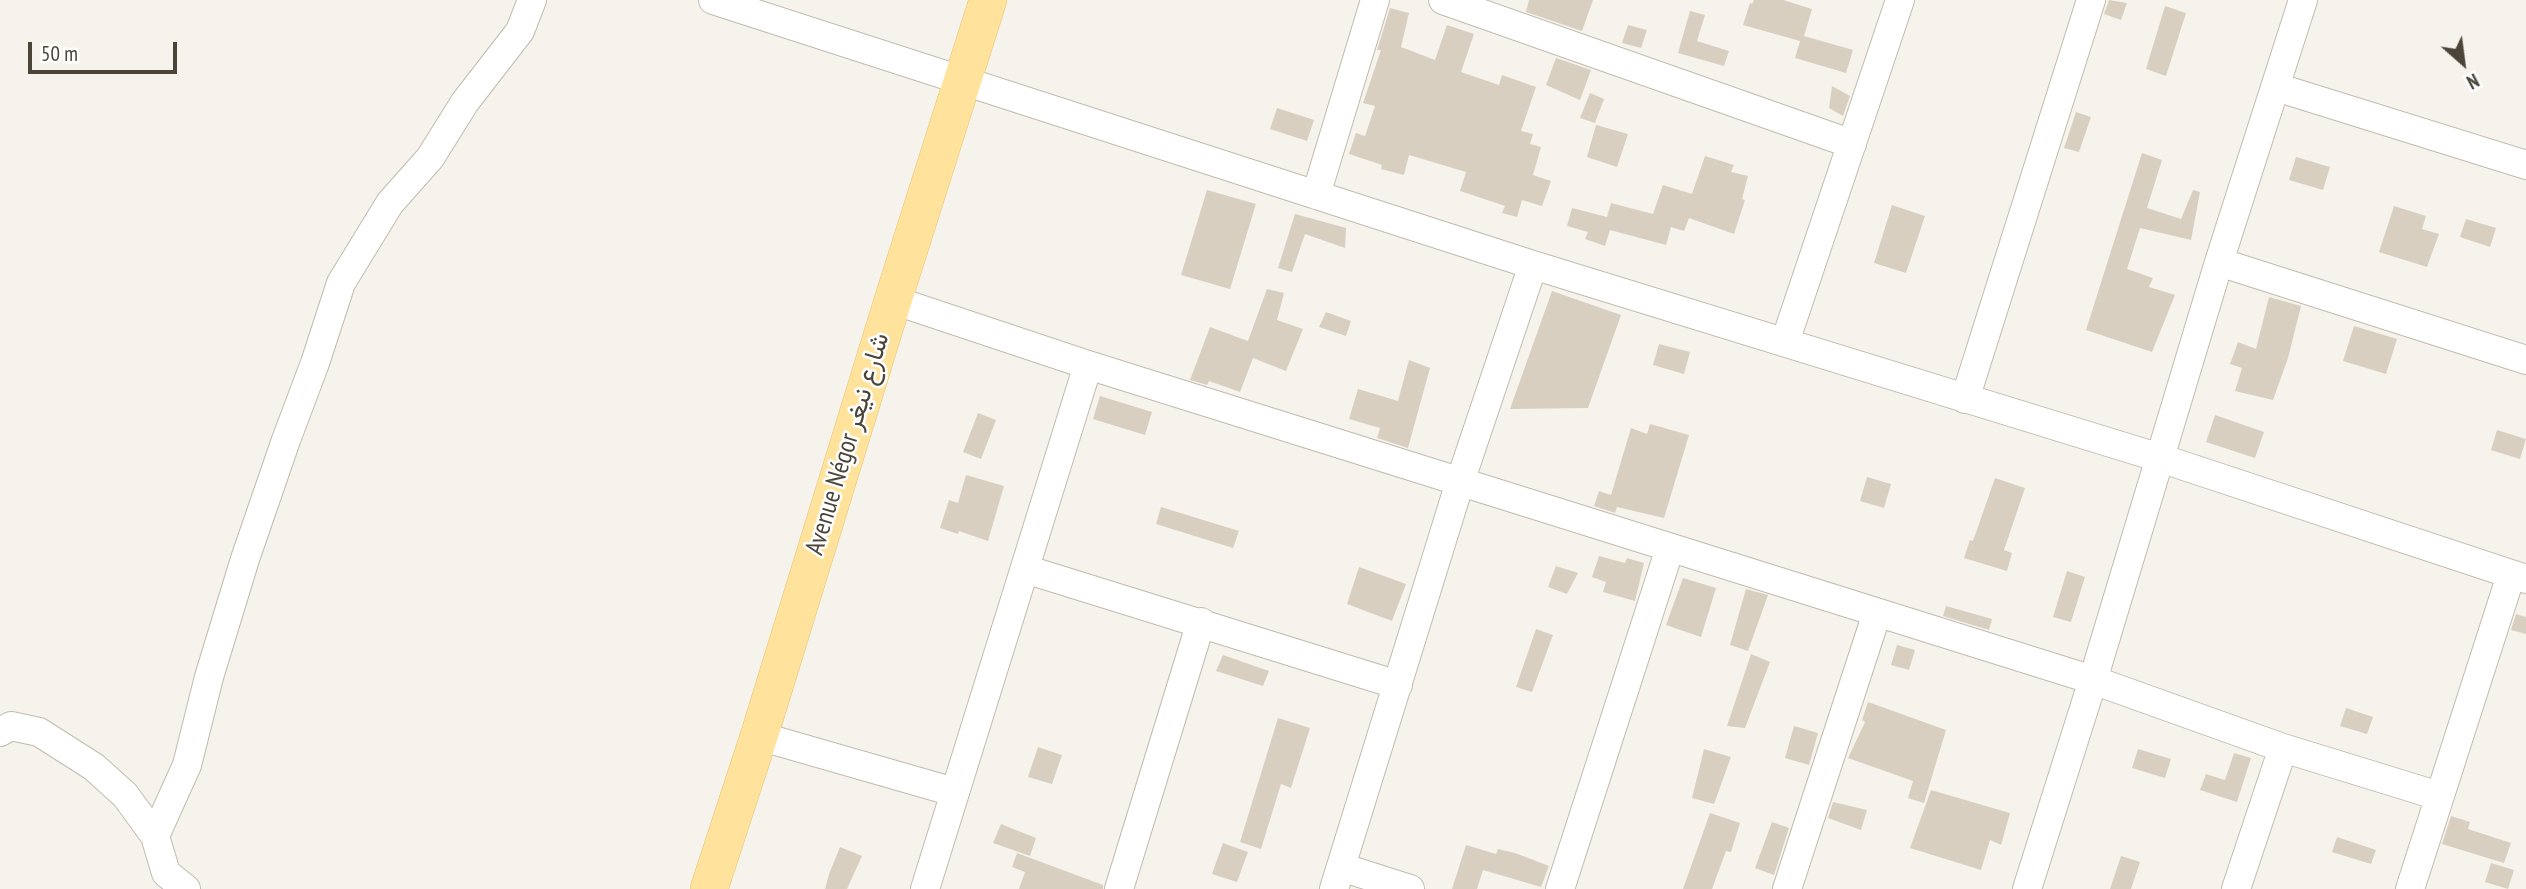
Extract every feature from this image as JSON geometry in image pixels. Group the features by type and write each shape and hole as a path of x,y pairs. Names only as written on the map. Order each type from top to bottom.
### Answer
{"main road":[{"name":"Avenue Négor شارع نيغر","path":"709,889 988,0"}],"street":[{"path":"155,836 187,765 209,677 245,559 341,283 390,203 430,158 465,102 520,31 532,0"},
{"path":"713,0 1532,265 2160,458 2518,577 2439,796 2410,889"},
{"path":"1316,195 1375,0"},
{"path":"1443,0 1852,144"},
{"path":"1785,342 1900,0"},
{"path":"1965,399 2091,0"},
{"path":"2027,889 2219,262 2303,0"},
{"path":"2276,87 2526,164"},
{"path":"2219,262 2526,360"},
{"path":"1410,889 1338,878 1460,482 1532,265"},
{"path":"892,300 1088,365 2093,680 2283,748 2439,796"},
{"path":"925,889 1088,365"},
{"path":"1560,889 1670,548"},
{"path":"1025,569 1398,685"},
{"path":"1787,889 1877,613"},
{"path":"1119,889 1201,622"},
{"path":"0,732 11,726 39,732 94,767 125,795 155,836 166,873 186,889"},
{"path":"759,736 954,792"},
{"path":"2236,889 2283,748"}],"building":[{"path":"1529,0 1593,0 1582,31 1526,12"},
{"path":"1754,0 1783,0 1812,9 1804,36 1853,50 1846,73 1795,58 1800,41 1743,25 1750,3"},
{"path":"2109,0 2127,3 2121,20 2104,14"},
{"path":"2165,6 2186,13 2166,76 2146,69"},
{"path":"1390,8 1409,13 1401,47 1435,60 1447,25 1474,34 1461,72 1499,85 1502,75 1536,87 1521,131 1533,134 1530,144 1541,147 1533,175 1551,181 1542,206 1522,200 1517,217 1502,213 1505,206 1460,191 1466,172 1409,155 1404,175 1381,169 1382,165 1349,154 1356,133 1365,136 1375,106 1363,103 1381,50 1377,50"},
{"path":"1690,11 1705,15 1697,41 1729,51 1724,66 1678,53"},
{"path":"1628,25 1647,30 1641,48 1622,43"},
{"path":"1556,58 1591,70 1580,100 1546,85"},
{"path":"1832,86 1850,96 1843,116 1829,108"},
{"path":"1590,93 1604,99 1595,123 1580,118"},
{"path":"1277,108 1314,120 1307,141 1270,129"},
{"path":"2076,112 2091,117 2079,152 2064,148"},
{"path":"1596,125 1628,134 1617,167 1587,157"},
{"path":"2142,153 2162,160 2147,208 2181,219 2193,190 2200,192 2191,240 2140,228 2127,269 2153,278 2149,287 2175,295 2152,352 2086,330"},
{"path":"1705,156 1734,165 1731,172 1748,176 1742,199 1745,200 1734,234 1689,218 1684,231 1671,227 1666,245 1610,230 1605,246 1585,239 1588,232 1567,226 1572,208 1607,217 1611,203 1653,214 1663,185 1692,194"},
{"path":"2296,157 2330,167 2323,190 2289,180"},
{"path":"1207,190 1256,204 1230,289 1181,275"},
{"path":"1892,205 1925,216 1906,273 1874,263"},
{"path":"2394,206 2426,216 2422,229 2439,234 2427,267 2379,252"},
{"path":"1295,214 1346,228 1345,248 1305,234 1292,272 1278,268"},
{"path":"2466,219 2496,228 2490,247 2460,237"},
{"path":"1267,289 1284,293 1277,320 1303,329 1286,371 1253,358 1240,392 1209,381 1207,385 1190,380 1210,327 1248,341"},
{"path":"1552,291 1621,315 1588,408 1510,409"},
{"path":"2269,297 2301,306 2288,358 2273,400 2235,391 2242,368 2230,364 2238,342 2256,349"},
{"path":"1326,312 1351,321 1346,336 1319,327"},
{"path":"2354,326 2397,339 2386,374 2343,361"},
{"path":"1659,344 1690,352 1684,374 1653,365"},
{"path":"1409,360 1430,368 1408,448 1377,438 1380,428 1349,419 1358,389 1398,401"},
{"path":"1100,396 1152,412 1145,435 1093,419"},
{"path":"978,413 996,420 981,459 963,452"},
{"path":"2215,415 2264,432 2255,458 2206,442"},
{"path":"1650,424 1689,435 1664,518 1617,507 1615,513 1594,506 1599,491 1611,495 1631,428 1647,434"},
{"path":"2497,430 2526,439 2520,459 2491,450"},
{"path":"966,475 1004,486 988,541 940,528 949,500 958,503"},
{"path":"1867,477 1891,484 1884,508 1860,501"},
{"path":"1995,478 2025,488 2004,550 2012,553 2007,571 1964,558 1970,540 1973,541"},
{"path":"1161,507 1239,531 1233,548 1156,524"},
{"path":"1599,556 1625,563 1627,558 1644,563 1635,601 1603,592 1606,582 1592,577"},
{"path":"1556,566 1578,573 1567,594 1548,587"},
{"path":"1359,567 1406,584 1392,621 1347,604"},
{"path":"2067,571 2085,577 2071,622 2053,617"},
{"path":"1683,578 1716,588 1701,637 1666,625"},
{"path":"1746,589 1768,595 1748,651 1730,645"},
{"path":"1946,606 1992,619 1989,630 1943,616"},
{"path":"2516,614 2526,617 2526,634 2511,630"},
{"path":"1536,629 1553,635 1532,692 1516,687"},
{"path":"1897,645 1915,650 1909,670 1891,665"},
{"path":"1751,654 1770,662 1745,728 1727,726"},
{"path":"1223,655 1269,671 1263,686 1216,671"},
{"path":"1868,702 1946,730 1924,803 1908,798 1913,781 1848,758 1865,722 1862,720"},
{"path":"2346,708 2373,717 2367,734 2340,726"},
{"path":"1278,718 1310,728 1291,788 1281,784 1261,849 1240,842"},
{"path":"1794,726 1818,733 1809,765 1785,758"},
{"path":"1038,747 1062,755 1052,784 1028,777"},
{"path":"1704,749 1731,757 1714,804 1692,798"},
{"path":"2138,749 2171,759 2165,778 2132,768"},
{"path":"2234,753 2251,758 2237,802 2200,790 2206,774 2225,780"},
{"path":"1931,790 2010,813 2001,845 1990,840 1981,870 1910,848"},
{"path":"1833,802 1867,810 1861,830 1828,818"},
{"path":"1710,813 1740,823 1731,852 1726,851 1712,889 1683,889"},
{"path":"2451,816 2470,822 2468,829 2511,843 2504,863 2442,844"},
{"path":"1772,822 1789,828 1774,875 1755,868"},
{"path":"1001,824 1036,838 1030,856 993,843"},
{"path":"2337,837 2376,850 2371,864 2332,852"},
{"path":"1223,843 1248,852 1237,882 1212,874"},
{"path":"1466,845 1496,854 1498,849 1515,853 1549,866 1541,887 1483,870 1477,889 1452,889"},
{"path":"840,847 862,856 847,889 825,889 829,874"},
{"path":"1017,853 1103,885 1103,889 1019,889 1025,872 1012,867"},
{"path":"2121,856 2140,862 2131,889 2110,889"},
{"path":"2491,863 2514,870 2508,889 2485,882"}]}
